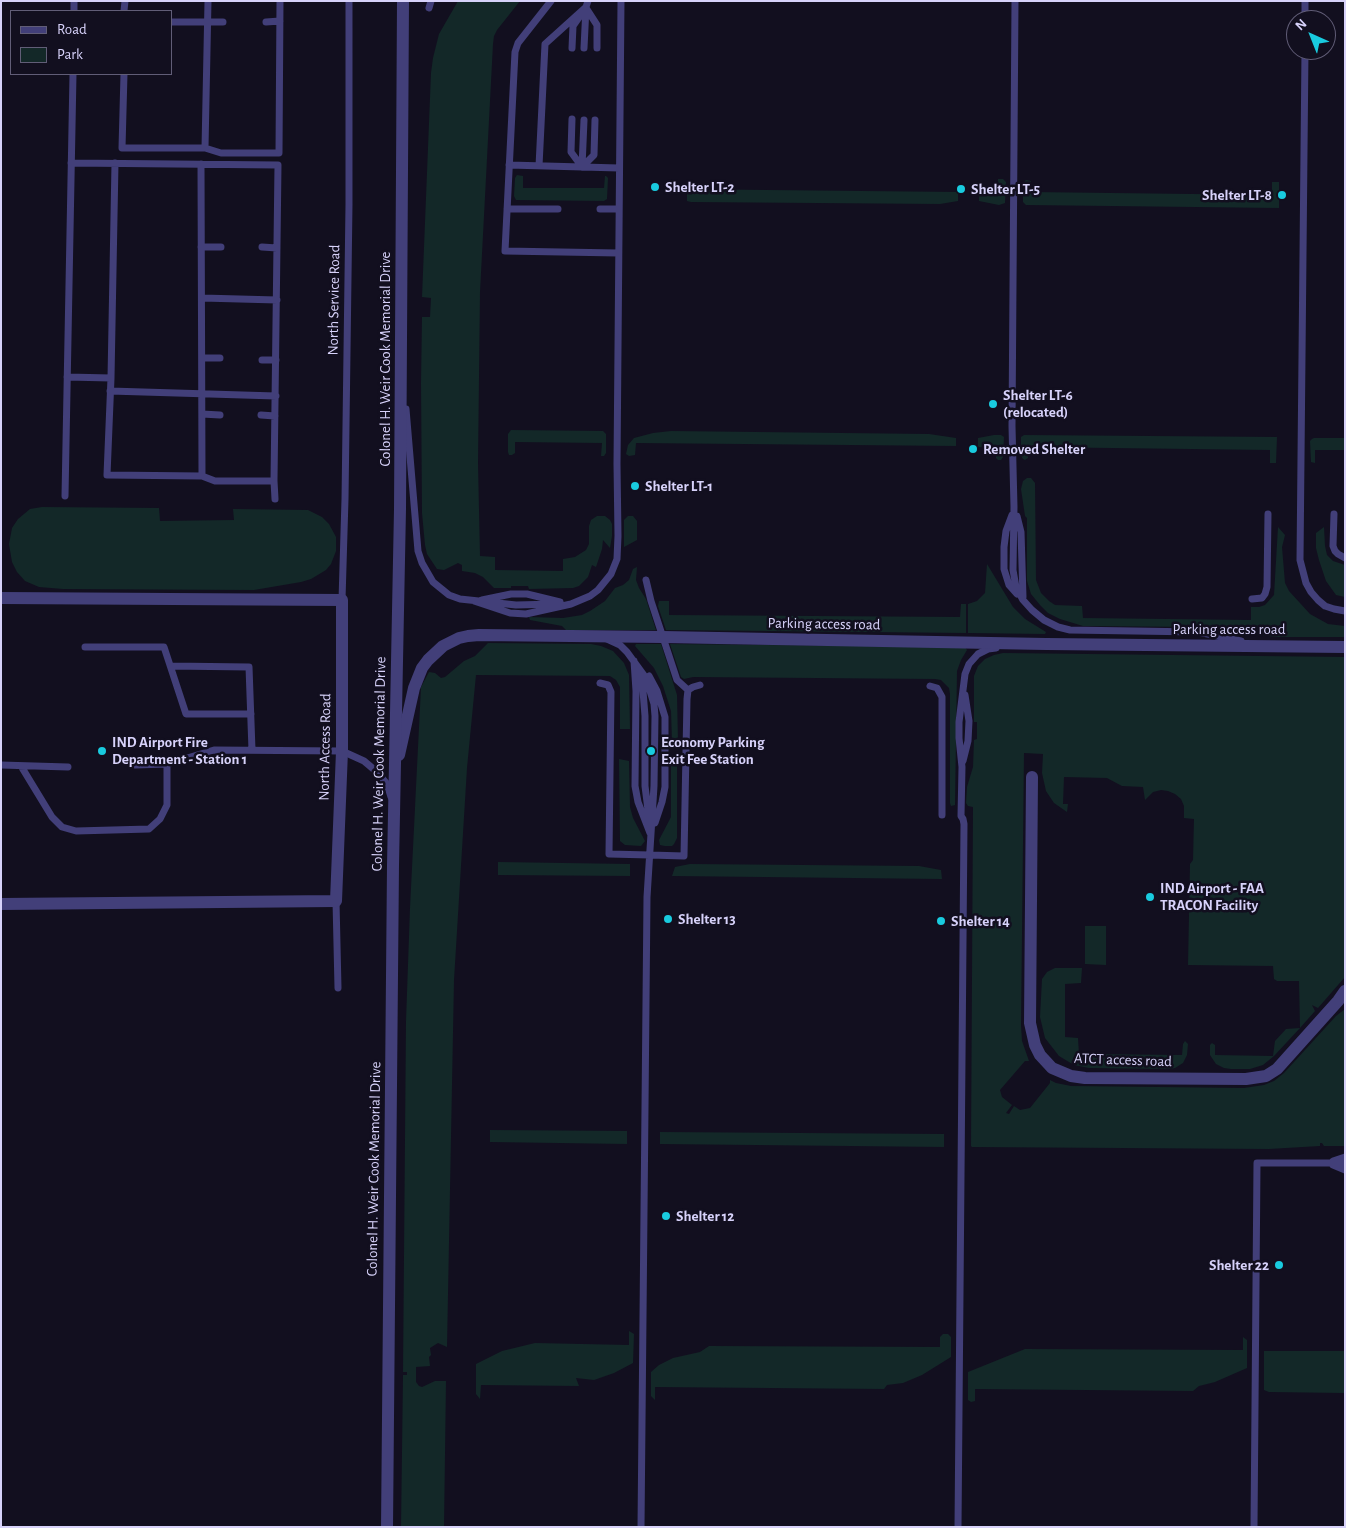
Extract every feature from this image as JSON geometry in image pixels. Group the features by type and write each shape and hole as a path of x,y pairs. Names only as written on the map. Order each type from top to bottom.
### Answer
{"street":[{"name":"Colonel H. Weir Cook Memorial Drive","path":"387,1527 394,805 400,509 403,1"},
{"path":"1,598 342,600"},
{"name":"North Access Road","path":"336,901 342,751 342,600"},
{"name":"Parking access road","path":"395,772 418,678 428,660 442,646 459,638 479,635 1345,647"},
{"name":"ATCT access road","path":"1032,777 1030,1023 1035,1045 1052,1068 1071,1076 1085,1078 1246,1079 1266,1076 1277,1069 1342,996"},
{"path":"1,904 336,901"}],"lane":[{"path":"205,148 208,1"},
{"path":"124,75 122,148 205,148 221,153 279,153 280,1"},
{"name":"North Service Road","path":"342,600 349,204 349,1"},
{"path":"551,1 518,43 515,52 505,251 618,253"},
{"path":"401,342 416,533 420,557 430,577 443,591 454,598 474,601 510,613 526,614 571,604 590,596 598,590 606,582 615,566 618,546 618,253 621,1"},
{"path":"1015,1 1012,426 1014,507 1021,532 1023,600"},
{"path":"539,166 545,44 587,4"},
{"path":"572,48 573,26 587,4"},
{"path":"587,4 597,25 596,48"},
{"path":"584,48 587,4"},
{"path":"266,22 280,21"},
{"path":"172,22 223,22"},
{"path":"1304,60 1300,560 1311,592 1325,606 1345,611"},
{"path":"66,496 73,75"},
{"path":"572,119 571,152 582,167"},
{"path":"582,167 584,120"},
{"path":"582,167 594,155 595,120"},
{"path":"71,163 278,165 275,499"},
{"path":"114,163 107,475 202,476 215,481 274,481"},
{"path":"201,164 202,476"},
{"path":"510,165 619,168"},
{"path":"507,209 558,209"},
{"path":"600,209 619,209"},
{"path":"201,247 221,247"},
{"path":"262,247 277,248"},
{"path":"202,298 277,300"},
{"path":"202,358 220,358"},
{"path":"262,360 276,360"},
{"path":"67,377 110,378"},
{"path":"110,391 276,396"},
{"path":"202,414 220,415"},
{"path":"261,415 275,416"},
{"path":"1014,507 1006,531 1004,569 1009,585 1044,620 1058,627 1070,630 1198,632 1263,646"},
{"path":"1252,599 1262,598 1265,594 1268,514"},
{"path":"1334,514 1333,546 1338,554 1345,558"},
{"path":"646,580 651,601 678,680 688,690"},
{"path":"474,601 511,594 527,594 571,604"},
{"path":"603,637 620,645 650,678 658,692 664,717 665,786 651,836"},
{"path":"958,1527 964,824 964,819 961,816 962,767 959,722 965,674 973,658 982,651 996,648 1046,644"},
{"path":"86,647 164,648 186,714 251,714"},
{"path":"634,661 636,691 635,786 638,802 651,836"},
{"path":"634,661 646,678 654,704 655,762 647,906 641,1527"},
{"path":"171,666 249,667 252,750"},
{"path":"600,683 608,686 611,692 609,854 650,856 684,856 686,699 688,690 693,686 700,685"},
{"path":"930,686 937,688 942,697 942,815"},
{"path":"135,765 167,764 214,750 342,751 364,761 377,772 387,784 394,805"},
{"path":"21,766 52,817 62,828 76,831 149,829 160,819 167,805 167,764"},
{"path":"1,765 68,767"},
{"path":"336,901 338,988"},
{"path":"1328,1163 1345,1157"},
{"path":"1254,1527 1257,1163 1345,1164"},
{"path":"1328,1163 1345,1170"}],"green space":[{"path":"458,1 520,1 497,30 493,44 480,292 478,463 480,556 495,557 495,570 563,571 563,559 575,557 586,550 589,544 591,520 597,516 605,516 612,524 610,548 603,540 596,567 592,565 588,577 579,586 573,588 529,589 528,586 511,586 511,588 494,588 483,577 475,573 462,571 462,565 458,563 444,570 437,569 427,554 425,545 422,513 422,317 430,317 431,298 422,297 431,73 439,34"},
{"path":"517,175 523,176 523,188 604,188 606,176 608,178 607,199 604,201 516,200 514,196 515,178"},
{"path":"998,179 1003,179 1006,182 1005,203 999,205 979,201 979,192 997,192"},
{"path":"1026,180 1031,181 1031,192 1272,195 1272,182 1279,182 1279,208 1026,205 1023,202 1023,183"},
{"path":"673,189 958,192 958,201 940,204 691,202 687,201 687,193 673,193"},
{"path":"511,430 603,431 606,434 606,453 604,456 601,456 602,443 515,442 515,453 509,455 508,434"},
{"path":"671,431 929,434 956,438 956,446 636,443 635,455 629,456 626,454 628,445 634,438"},
{"path":"994,435 1004,437 1003,457 1001,460 996,458 996,448 978,447 978,438"},
{"path":"1024,435 1277,437 1276,463 1270,463 1270,450 1032,447 1029,447 1028,458 1025,460 1021,456 1021,437"},
{"path":"1314,438 1345,438 1345,450 1315,450 1315,463 1311,462 1310,441"},
{"path":"1031,478 1035,483 1036,580 1041,593 1055,605 1082,606 1083,618 1251,620 1251,607 1265,605 1274,595 1278,527 1285,535 1282,547 1285,583 1289,591 1310,614 1328,624 1345,626 1345,637 1276,637 1201,627 1083,626 1048,613 1031,594 1027,581 1027,518 1025,516 1021,489 1023,481"},
{"path":"42,507 159,508 160,521 234,520 233,509 308,510 322,517 329,524 336,537 336,551 331,564 326,570 311,579 254,590 63,589 39,587 25,581 17,572 12,562 9,544 12,528 18,519 30,509"},
{"path":"628,516 633,516 637,521 637,540 624,547 624,520"},
{"path":"1324,527 1327,555 1333,561 1345,565 1345,597 1336,595 1326,581 1319,560 1316,548 1316,533"},
{"path":"987,564 1013,607 1025,619 1046,632 1045,634 968,633 968,604 977,601 985,593"},
{"path":"637,567 636,580 646,599 656,630 566,630 562,626 530,620 529,617 563,618 582,615 605,601 615,588 629,580 633,569"},
{"path":"659,601 669,601 669,615 960,617 961,604 966,604 966,633 666,630 658,606"},
{"path":"488,643 591,644 613,651 624,663 629,675 630,729 620,729 620,687 616,680 610,676 476,675 467,768 454,980 447,1347 438,1343 430,1348 430,1366 416,1367 416,1382 419,1386 422,1387 435,1381 446,1381 444,1527 401,1527 403,1375 407,1375 407,1372 403,1372 406,1021 421,687 429,672 435,673 441,678 445,677 464,661 475,656"},
{"path":"636,644 661,644 677,695 678,741 672,742 671,711 663,686 654,668 635,646"},
{"path":"670,644 965,647 967,650 957,671 955,805 951,806 950,803 950,694 949,688 941,680 693,677 684,679 681,677"},
{"path":"1003,653 1345,657 1345,977 1318,1008 1312,1005 1315,1011 1300,1028 1299,981 1277,981 1274,979 1273,966 1188,965 1190,864 1193,860 1194,819 1184,818 1184,806 1181,799 1175,794 1161,790 1153,792 1145,800 1143,787 1122,786 1107,778 1064,777 1063,804 1068,804 1067,812 1054,803 1046,791 1042,773 1043,754 1024,753 1021,1025 1022,1041 1029,1061 1025,1061 1000,1090 1002,1097 1012,1105 1006,1113 1009,1114 1014,1106 1020,1110 1030,1108 1050,1083 1050,1080 1071,1086 1244,1088 1264,1085 1274,1081 1284,1073 1336,1016 1345,1009 1345,1146 1324,1146 1320,1143 1320,1146 1269,1149 971,1146 973,807 968,806 966,803 967,787 973,767 974,740 977,739 977,722 974,722 974,676 978,666 985,659"},
{"path":"619,759 629,761 630,807 633,818 645,841 641,846 625,845 620,841"},
{"path":"671,762 677,762 677,838 672,846 665,846 660,845 659,840 671,817"},
{"path":"498,862 630,864 630,876 498,875"},
{"path":"690,864 919,866 941,870 942,879 672,876 675,867"},
{"path":"1085,926 1106,926 1106,965 1085,964"},
{"path":"1055,968 1082,968 1081,983 1065,984 1065,1037 1078,1038 1079,1054 1182,1055 1185,1041 1188,1044 1187,1055 1183,1063 1170,1069 1089,1068 1074,1065 1059,1056 1045,1038 1040,1017 1042,979 1047,972"},
{"path":"1300,1028 1274,1056 1263,1065 1250,1069 1224,1068 1216,1064 1210,1055 1210,1045 1212,1043 1215,1045 1215,1055 1273,1056 1275,1041 1286,1029"},
{"path":"490,1130 627,1131 627,1144 490,1142"},
{"path":"660,1132 944,1134 944,1147 660,1144"},
{"path":"629,1331 634,1334 633,1363 614,1373 594,1380 576,1378 579,1386 481,1385 480,1399 476,1394 476,1364 502,1351 535,1343 629,1345"},
{"path":"943,1334 948,1334 951,1337 951,1357 922,1375 903,1383 887,1385 884,1389 655,1387 655,1400 651,1396 651,1372 659,1365 673,1358 700,1352 709,1346 940,1347 940,1337"},
{"path":"1243,1337 1247,1340 1247,1368 1215,1382 1199,1386 1193,1391 975,1389 975,1401 971,1402 968,1400 968,1372 1025,1349 1243,1350"},
{"path":"1264,1351 1345,1351 1345,1393 1269,1392 1264,1390"}],"place":[{"name":"Shelter LT-2","path":"655,187"},
{"name":"Shelter LT-5","path":"961,189"},
{"name":"Shelter LT-8","path":"1282,195"},
{"name":"Shelter LT-6 (relocated)","path":"993,404"},
{"name":"Removed Shelter","path":"973,449"},
{"name":"Shelter LT-1","path":"635,486"},
{"name":"IND Airport Fire Department - Station 1","path":"102,751"},
{"name":"Economy Parking Exit Fee Station","path":"651,751"},
{"name":"IND Airport - FAA TRACON Facility","path":"1150,897"},
{"name":"Shelter 13","path":"668,919"},
{"name":"Shelter 14","path":"941,921"},
{"name":"Shelter 12","path":"666,1216"},
{"name":"Shelter 22","path":"1279,1265"}]}
